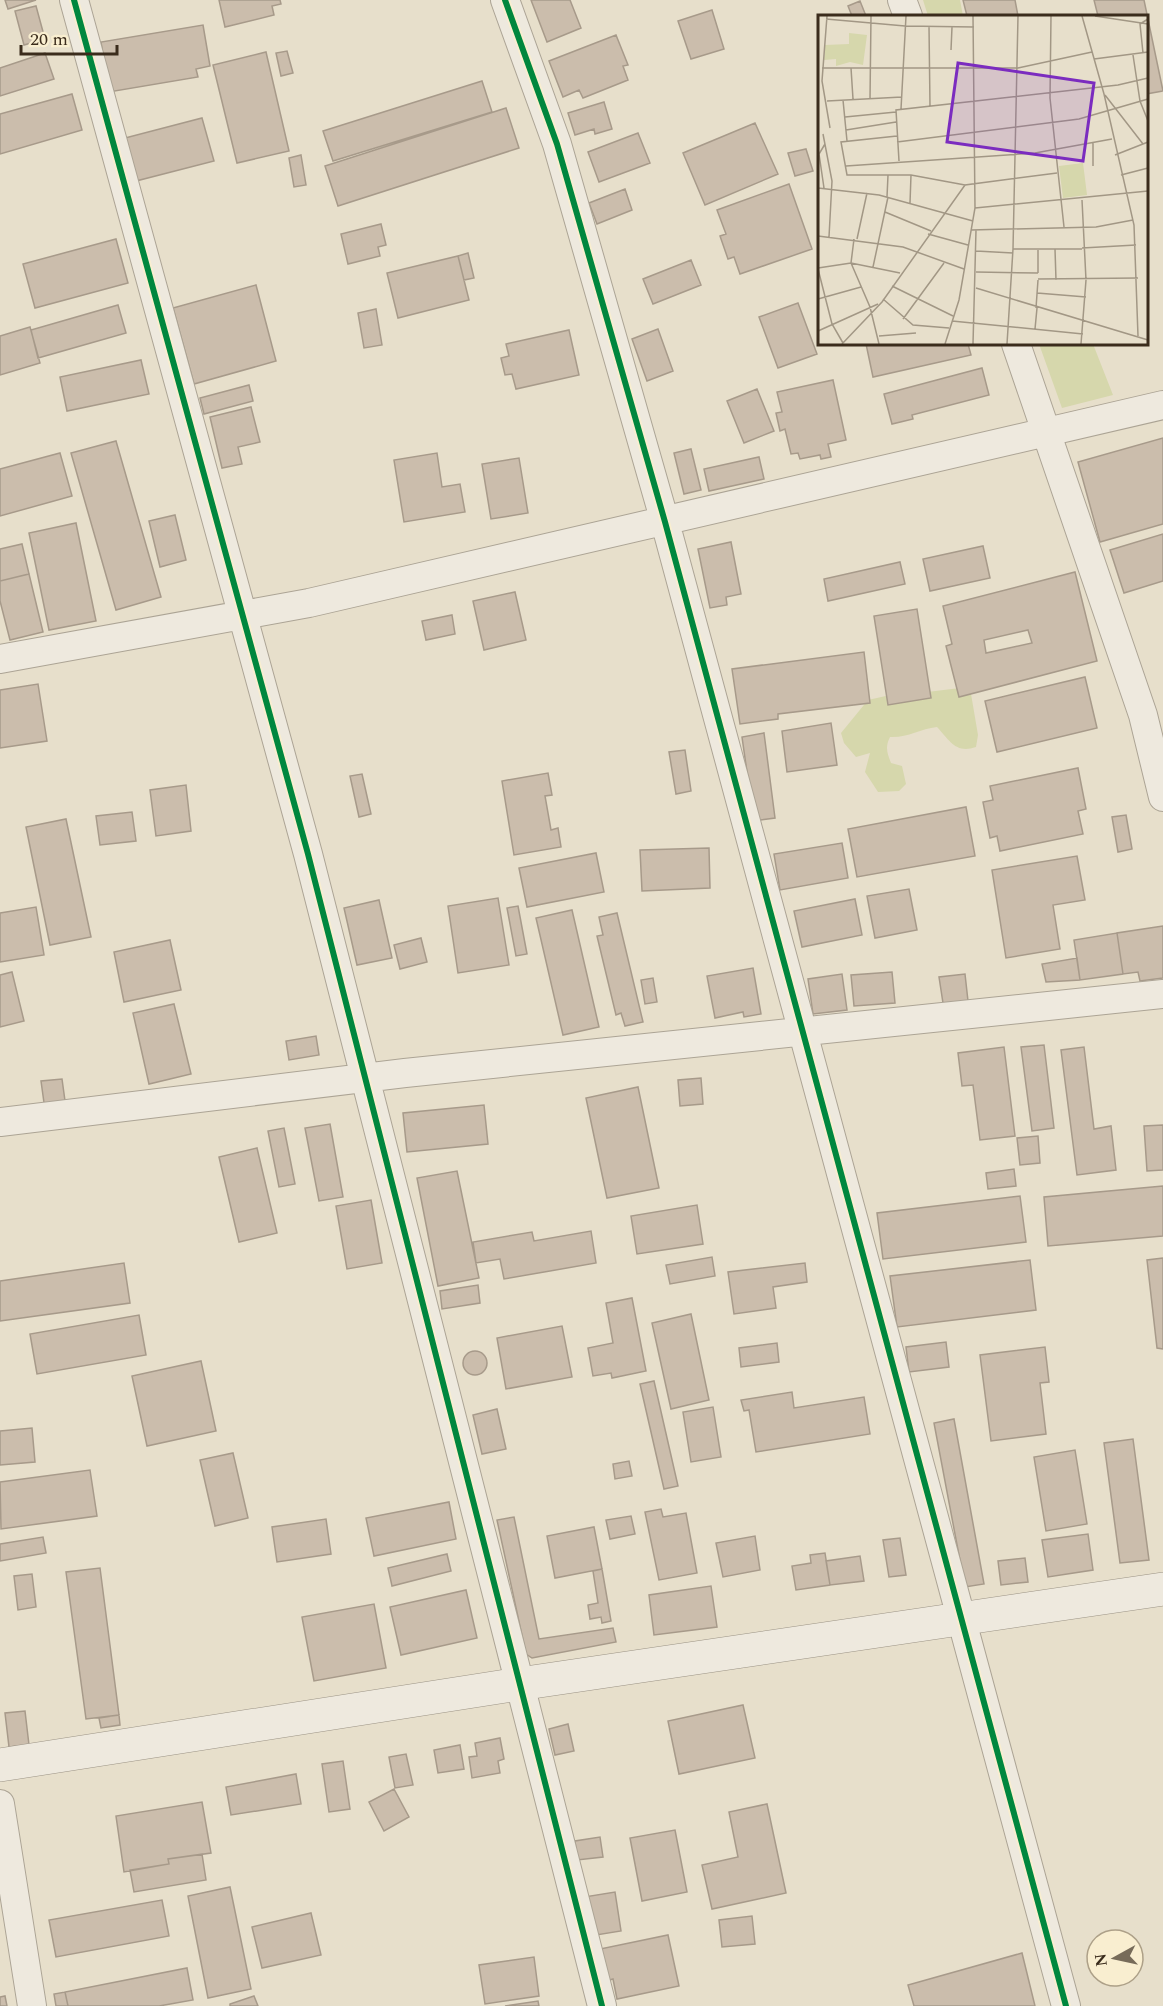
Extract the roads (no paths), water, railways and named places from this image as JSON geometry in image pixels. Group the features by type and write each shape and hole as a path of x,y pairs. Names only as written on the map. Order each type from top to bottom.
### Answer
{"street":[{"path":"74,0 308,854 603,2006"},
{"path":"505,0 557,144 665,522 963,1617 1066,2006"},
{"path":"902,0 908,15"},
{"path":"1016,345 1143,715 1163,797"},
{"path":"0,659 242,613 309,603 1046,434 1163,405"},
{"path":"0,1122 365,1078 1163,994"},
{"path":"0,1765 519,1684 1163,1589"},
{"path":"0,1804 32,2006"}]}
